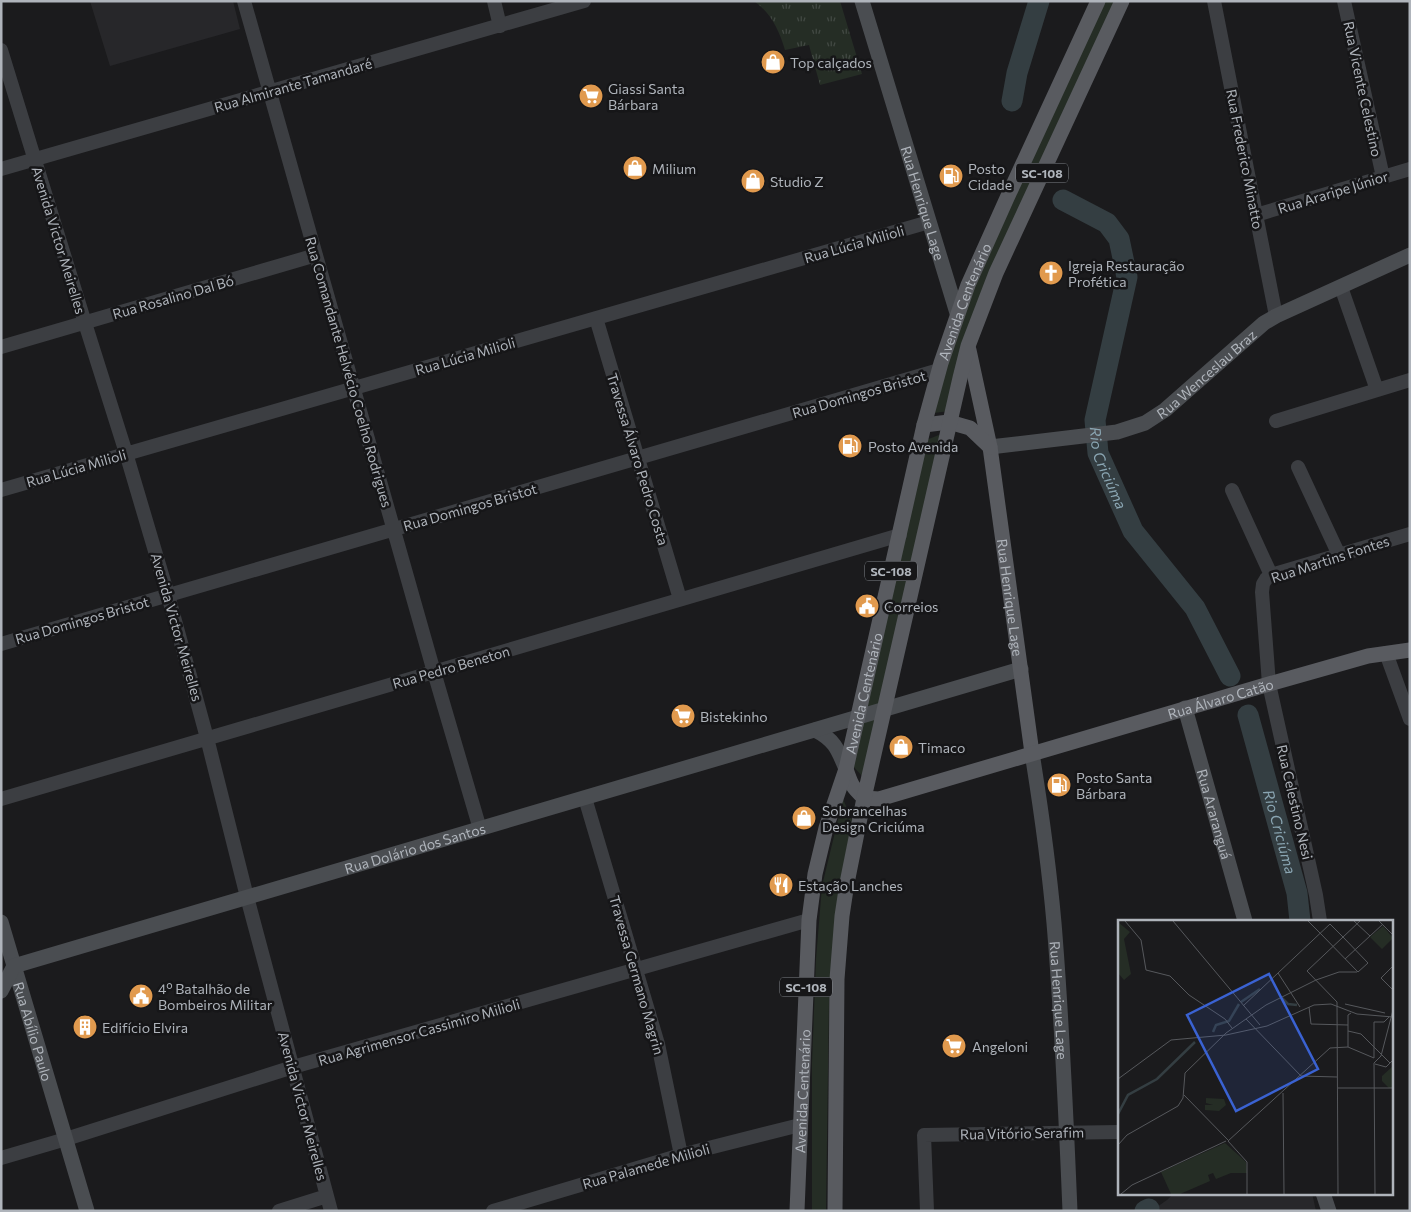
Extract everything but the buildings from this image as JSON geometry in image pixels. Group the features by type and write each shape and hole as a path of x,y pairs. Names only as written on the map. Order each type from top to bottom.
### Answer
{"main road":[{"name":"Avenida Centenário","path":"797,1211 809,920 815,874 826,828 846,769 924,424 939,370 968,285 1006,198 1098,1"},
{"name":"Avenida Centenário","path":"835,1211 839,956 847,883 862,805 968,346 1003,257 1122,1"},
{"name":"Rua Henrique Lage","path":"958,313 968,346 990,447 1032,753"},
{"path":"924,424 950,422 970,428 990,447"},
{"name":"Rua Álvaro Catão","path":"862,805 1268,684 1360,658 1410,650"},
{"path":"846,769 850,783 862,805"}],"street":[{"name":"Rua Comandante Helvécio Coelho Rodrigues","path":"244,1 393,530 480,829"},
{"path":"494,1 500,26"},
{"name":"Rua Almirante Tamandaré","path":"1,169 584,1"},
{"name":"Rua Henrique Lage","path":"862,1 958,313"},
{"name":"Rua Frederico Minatto","path":"1214,1 1276,316"},
{"name":"Rua Vicente Celestino","path":"1344,1 1382,177"},
{"name":"Avenida Victor Meirelles","path":"1,50 168,595 331,1211"},
{"name":"Rua Araripe Júnior","path":"1256,215 1410,169"},
{"name":"Rua Lúcia Milioli","path":"1,490 929,222"},
{"name":"Rua Rosalino Dal Bó","path":"1,347 316,255"},
{"name":"Rua Wenceslau Braz","path":"990,447 1108,433 1131,428 1153,419 1184,394 1255,330 1276,316 1410,255"},
{"path":"1341,287 1377,390"},
{"name":"Travessa Álvaro Pedro Costa","path":"596,318 680,599"},
{"name":"Rua Domingos Bristot","path":"1,644 939,370"},
{"path":"1276,421 1410,380"},
{"path":"1298,467 1339,555"},
{"path":"1232,490 1271,575"},
{"name":"Rua Martins Fontes","path":"1268,684 1262,592 1266,579 1271,575 1410,534"},
{"name":"Rua Pedro Beneton","path":"1,799 900,535"},
{"path":"1386,653 1410,719"},
{"name":"Rua Dolário dos Santos","path":"14,966 1021,669"},
{"name":"Rua Celestino Nesi","path":"1268,684 1316,895 1320,920"},
{"name":"Rua Araranguá","path":"1185,708 1245,920"},
{"path":"816,730 833,742 846,769"},
{"name":"Rua Henrique Lage","path":"1032,753 1054,921 1062,1038 1070,1211"},
{"name":"Travessa Germano Magrin","path":"585,798 658,1044 681,1155"},
{"name":"Rua Agrimensor Cassimiro Milioli","path":"1,1158 293,1068 809,920"},
{"name":"Rua Abílio Paulo","path":"1,922 87,1211"},
{"path":"1,991 14,966"},
{"name":"Rua Palamede Milioli","path":"493,1211 681,1155 800,1125"},
{"name":"Rua Vitório Serafim","path":"927,1211 924,1135 1118,1132"},
{"path":"1323,1194 1329,1211"},
{"path":"279,1211 327,1196"}],"shaded area":[{"path":"90,1 233,1 240,29 110,66"},
{"path":"1173,1194 1312,1194 1316,1211 1151,1211"}],"green space":[{"path":"754,1 840,1 862,74 820,85 809,45 785,50 774,22"},
{"path":"1102,1 1118,1 1036,177 949,411 934,413 956,333 987,253"},
{"path":"944,433 862,776 851,764 926,440"},
{"path":"843,799 852,820 839,891 829,1000 826,1211 812,1211 812,1063 816,959 822,886"}],"waterway":[{"name":"Rio Criciúma","path":"1012,101 1017,73 1039,1"},
{"name":"Rio Criciúma","path":"1063,200 1107,223 1119,239 1127,277 1095,420 1098,453 1133,531 1195,608 1230,676"},
{"name":"Rio Criciúma","path":"1248,715 1297,893 1300,920"},
{"name":"Rio Criciúma","path":"1145,1211 1149,1209"}],"place":[{"name":"Top calçados","path":"773,62"},
{"name":"Giassi Santa Bárbara","path":"591,96"},
{"name":"Milium","path":"635,168"},
{"name":"Posto Cidade","path":"951,176"},
{"name":"Studio Z","path":"753,181"},
{"name":"Igreja Restauração Profética","path":"1051,273"},
{"name":"Posto Avenida","path":"850,446"},
{"name":"Correios","path":"867,606"},
{"name":"Bistekinho","path":"683,716"},
{"name":"Timaco","path":"901,747"},
{"name":"Posto Santa Bárbara","path":"1059,785"},
{"name":"Sobrancelhas Design Criciúma","path":"804,818"},
{"name":"Estação Lanches","path":"781,885"},
{"name":"4º Batalhão de Bombeiros Militar","path":"141,996"},
{"name":"Edifício Elvira","path":"85,1027"},
{"name":"Angeloni","path":"954,1046"}]}
